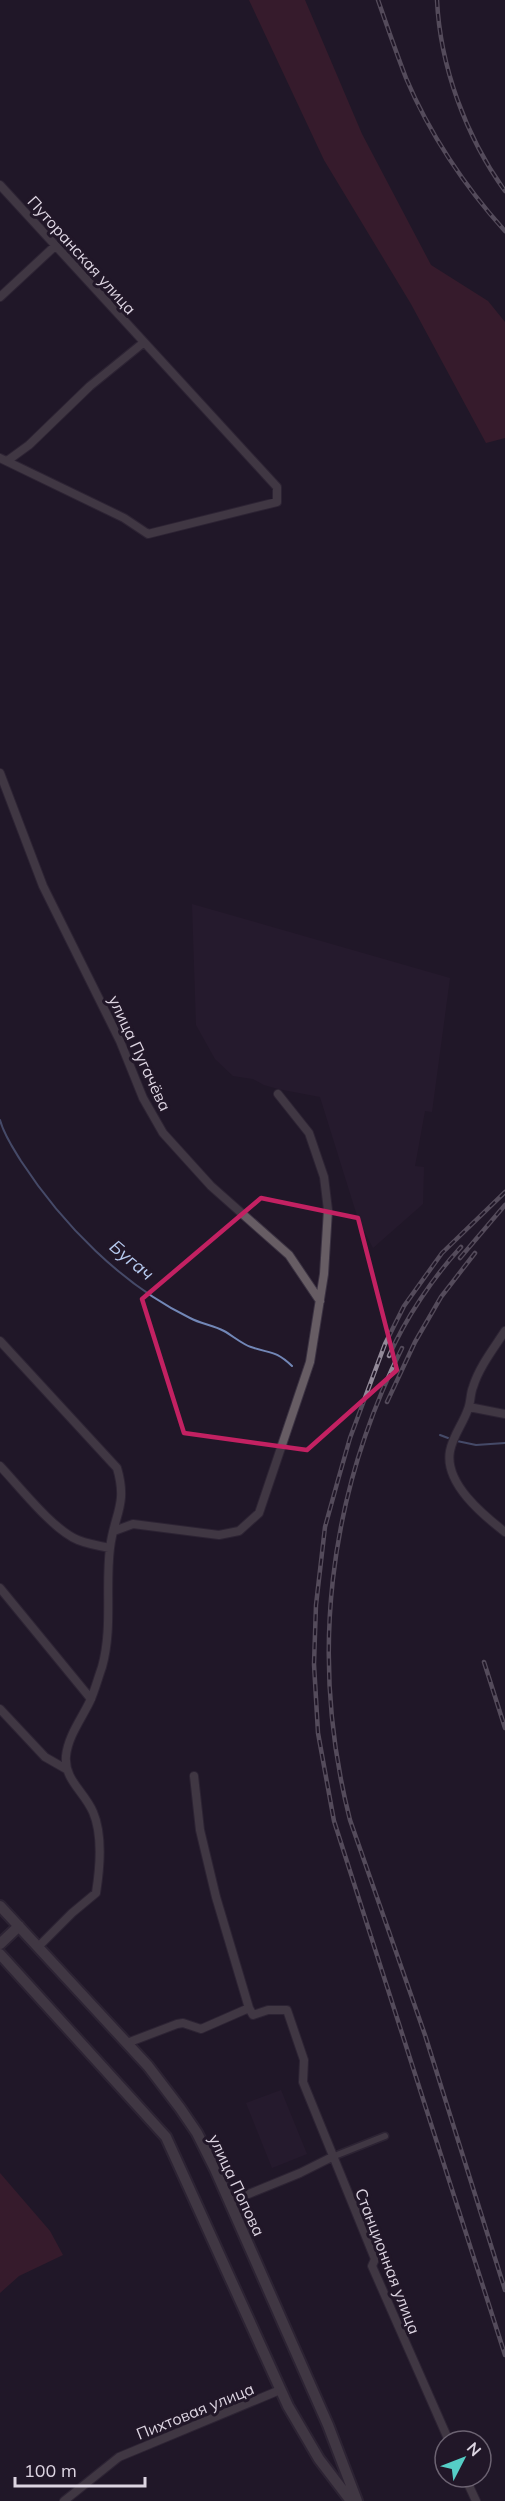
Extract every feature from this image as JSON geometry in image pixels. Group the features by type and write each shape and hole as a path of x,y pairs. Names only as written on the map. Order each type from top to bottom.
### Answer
{"street":[{"name":"Путоранская улица","path":"0,185 143,343 209,410 277,487 277,502 148,534 124,518 4,459"},
{"path":"0,297 55,246"},
{"path":"4,459 29,445 90,386 143,343"},
{"name":"улица Пугачёва","path":"0,773 44,886 120,1041 143,1098 163,1132 211,1186 290,1255 320,1301"},
{"path":"114,1531 133,1524 219,1535 239,1531 259,1513 310,1362 320,1301 328,1210 324,1177 309,1133 278,1094"},
{"path":"505,1331 477,1376 472,1388 469,1407 461,1427 456,1432 450,1454 452,1471 465,1495 505,1532"},
{"path":"0,1341 117,1468 120,1481 121,1506 110,1548 108,1623 103,1663 91,1699 71,1738 66,1753 66,1770"},
{"path":"469,1407 505,1414"},
{"path":"0,1466 58,1527 70,1536 87,1543 110,1548"},
{"path":"0,1588 91,1699"},
{"path":"0,1709 45,1757 66,1770 92,1810 97,1822 99,1874 96,1893 38,1947"},
{"path":"127,2043 177,2024 183,2023 201,2029 249,2008 216,1897 200,1830 194,1776"},
{"name":"улица Попова","path":"0,1906 127,2043 180,2108 202,2143 328,2425 357,2501"},
{"path":"0,1944 19,1926"},
{"path":"0,1954 166,2137 280,2390 319,2459 351,2501"},
{"name":"Станционная улица","path":"249,2008 253,2014 268,2010 287,2010 304,2060 303,2082 375,2259 372,2266 444,2429"},
{"path":"230,2202 385,2136"},
{"name":"Пихтовая улица","path":"64,2501 119,2457 280,2390"}],"highlighted area":[{"path":"261,1198 358,1218 397,1370 307,1450 184,1433 142,1299"}],"shaded area":[{"path":"249,0 305,0 362,134 431,265 488,301 505,322 505,438 486,443 411,304 324,160"},
{"path":"192,904 450,978 432,1112 425,1111 415,1166 424,1167 423,1204 373,1248 358,1219 320,1097 278,1089 253,1079 233,1076 215,1059 196,1025"},
{"path":"281,2090 307,2154 272,2168 246,2103"},
{"path":"0,2173 50,2231 63,2255 19,2276 0,2293"}],"waterway":[{"name":"Бугач","path":"0,1120 6,1136 37,1184 75,1230 117,1270 165,1304 194,1320 216,1327 248,1346 277,1355 292,1366"},
{"path":"440,1435 448,1438"},
{"name":"Бугач","path":"457,1441 476,1445 505,1443"}],"railway":[{"path":"378,0 415,99 449,159 505,231"},
{"path":"437,0 443,50 457,100 478,148 505,191"},
{"path":"505,1192 442,1253 404,1306 385,1344 350,1438 325,1527 316,1605 314,1664 318,1733 334,1821 505,2355"},
{"path":"460,1258 505,1205"},
{"path":"389,1356 421,1298 461,1247"},
{"path":"387,1402 415,1342 441,1297 475,1253"},
{"path":"402,1348 377,1404 357,1462 342,1520 333,1580 329,1639 330,1699 337,1760 350,1820 425,2035 505,2290"},
{"path":"484,1662 505,1728"}]}
